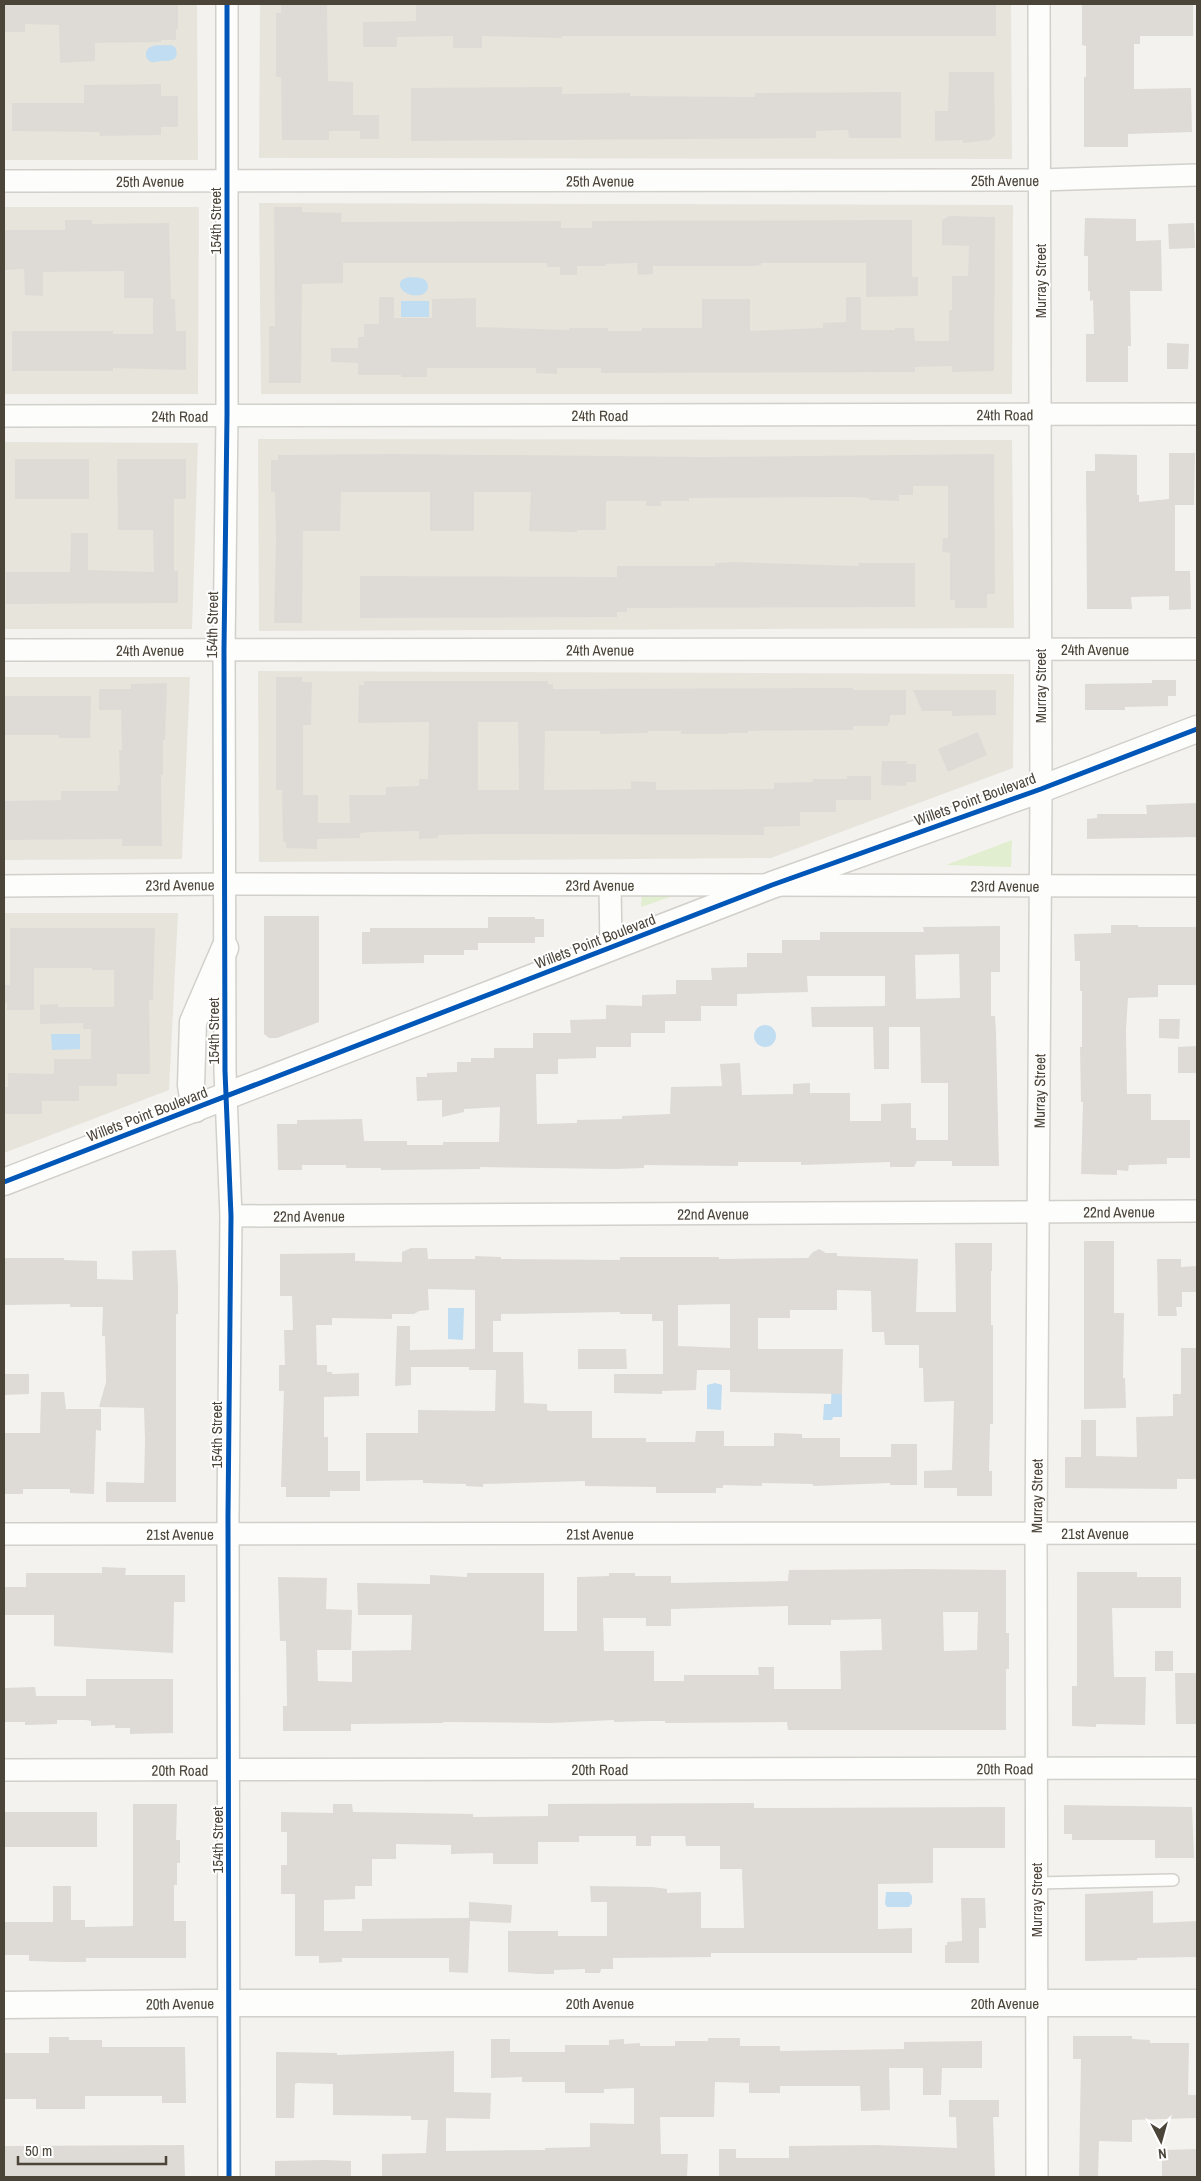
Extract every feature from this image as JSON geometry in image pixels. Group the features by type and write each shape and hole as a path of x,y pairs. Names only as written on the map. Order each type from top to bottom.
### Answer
{"street":[{"name":"154th Street","path":"227,4 227,415 224,650 226,1097 231,1216 228,1534 229,2177"},
{"name":"Murray Street","path":"1037,2177 1036,1534 1041,789 1039,4"},
{"name":"25th Avenue","path":"4,181 1040,180 1197,175"},
{"name":"24th Road","path":"4,416 1197,414"},
{"name":"24th Avenue","path":"4,650 1197,649"},
{"name":"Willets Point Boulevard","path":"4,1182 772,885 1041,789 1197,730"},
{"name":"23rd Avenue","path":"4,886 225,884 1197,886"},
{"path":"610,885 610,948"},
{"path":"195,1109 191,1085 194,1022 225,948"},
{"name":"22nd Avenue","path":"231,1216 1197,1211"},
{"name":"21st Avenue","path":"4,1534 1197,1533"},
{"name":"20th Road","path":"4,1770 1197,1768"},
{"name":"20th Avenue","path":"4,2005 1197,2002"}],"lane":[{"path":"1036,1883 1173,1880"}],"shaded area":[{"path":"4,4 197,4 198,160 4,160"},
{"path":"260,4 1011,4 1012,159 259,158"},
{"path":"259,203 1013,205 1012,394 261,394"},
{"path":"4,207 199,207 198,394 4,394"},
{"path":"258,439 1012,440 1014,628 259,631"},
{"path":"4,442 198,443 192,629 4,629"},
{"path":"258,671 1014,674 1013,768 771,858 259,862"},
{"path":"4,677 190,677 182,859 4,860"},
{"path":"4,913 178,913 169,1090 4,1153"}],"green space":[{"path":"1012,840 1011,867 946,865"},
{"path":"642,892 682,893 641,907"}],"water":[{"path":"171,45 175,47 177,54 175,58 167,61 153,62 147,59 146,52 149,48"},
{"path":"410,277 420,278 427,282 428,287 425,293 420,295 408,294 401,288 401,282"},
{"path":"401,301 429,301 429,317 401,317"},
{"path":"765,1025 773,1028 776,1036 773,1044 765,1047 757,1044 754,1036 757,1028"},
{"path":"51,1034 80,1034 80,1049 52,1050"},
{"path":"448,1308 464,1308 463,1340 448,1339"},
{"path":"832,1379 842,1379 842,1417 823,1420 824,1404 831,1404"},
{"path":"715,1383 722,1385 721,1410 707,1409 707,1385"},
{"path":"886,1892 909,1892 912,1896 912,1903 909,1907 887,1907 885,1904"}],"building":[{"path":"4,4 178,4 178,29 176,29 176,40 95,43 95,61 60,63 59,25 25,24 25,32 4,32"},
{"path":"281,4 327,4 328,81 353,82 353,115 379,115 379,139 360,139 360,131 329,131 329,140 282,140 281,77 276,77 276,13 281,13"},
{"path":"416,4 996,4 996,36 562,36 562,38 482,36 482,48 453,48 453,36 397,37 397,47 363,47 363,22 416,21"},
{"path":"1082,4 1193,4 1193,36 1140,36 1140,44 1134,44 1134,89 1191,88 1192,132 1128,134 1128,147 1084,147 1086,46 1082,45"},
{"path":"949,72 994,72 995,135 990,140 963,143 963,140 935,141 935,111 948,111"},
{"path":"161,84 161,96 178,96 178,127 161,127 161,135 100,136 99,132 12,131 12,103 84,103 84,85"},
{"path":"562,87 562,94 630,93 630,96 755,97 755,93 901,92 901,138 849,138 848,130 816,131 816,138 411,141 411,88"},
{"path":"274,207 302,207 302,212 342,213 341,222 561,221 561,228 592,228 592,221 912,220 912,277 918,277 918,296 866,297 866,263 653,266 653,274 638,275 637,263 606,264 606,266 577,266 577,275 560,275 560,267 547,267 547,263 343,263 343,283 302,284 301,383 269,383 269,326 275,326"},
{"path":"949,216 995,217 994,371 952,372 952,366 915,367 915,372 601,373 601,368 557,368 557,374 536,373 536,368 427,368 427,377 401,377 401,375 358,375 358,363 331,362 331,348 358,348 358,337 364,337 364,324 379,324 379,297 394,297 394,318 432,318 432,299 476,298 476,327 569,330 569,328 608,328 608,331 642,331 642,328 702,328 702,299 750,299 750,331 823,328 823,323 846,322 846,297 861,297 861,330 914,328 915,341 949,341 949,310 952,310 952,276 968,276 969,246 942,245 942,220"},
{"path":"1085,218 1136,219 1136,241 1161,240 1162,291 1130,291 1131,346 1128,346 1128,382 1086,382 1086,334 1094,334 1093,300 1090,301 1090,291 1088,291 1088,256 1084,256"},
{"path":"65,220 92,220 92,224 169,223 171,299 175,299 176,331 186,331 186,370 113,368 113,371 12,371 12,331 113,331 113,334 153,334 153,298 124,298 124,271 43,272 43,296 25,295 24,269 4,270 4,230 65,230"},
{"path":"1194,223 1195,248 1169,249 1168,224"},
{"path":"1167,343 1189,344 1188,369 1167,369"},
{"path":"1169,453 1195,453 1194,505 1175,505 1175,571 1190,571 1191,609 1169,610 1169,596 1131,597 1132,609 1087,609 1086,471 1095,471 1095,454 1137,455 1137,495 1139,495 1139,502 1169,499"},
{"path":"393,454 705,457 994,454 995,594 987,594 987,608 955,608 955,600 950,600 950,553 942,552 943,538 948,538 948,486 913,486 913,495 899,495 899,501 850,497 689,498 689,501 661,501 661,506 646,506 646,501 606,501 606,530 577,530 577,532 529,531 531,492 474,492 474,531 430,531 430,492 341,492 340,531 303,531 302,623 274,623 276,541 275,492 271,492 271,460 278,460 278,455"},
{"path":"15,459 89,459 89,499 15,499"},
{"path":"117,459 186,459 186,499 174,499 174,571 178,571 178,603 6,604 6,572 70,572 71,533 88,533 88,570 154,572 153,530 118,530"},
{"path":"715,563 859,566 858,563 915,563 915,607 627,608 627,612 617,612 617,617 360,618 360,576 617,577 617,566 715,566"},
{"path":"276,677 302,677 302,682 312,682 311,725 303,725 303,795 318,795 318,823 350,823 349,795 386,795 386,787 419,786 419,779 428,779 429,722 358,723 359,685 364,685 364,681 548,681 548,684 553,685 553,689 853,688 853,690 906,690 906,715 890,715 888,726 853,726 853,730 748,731 748,733 728,734 681,734 681,731 600,734 600,731 545,731 544,790 631,789 631,781 656,782 656,790 774,789 774,783 813,782 813,779 847,779 847,776 871,776 871,800 836,800 836,812 800,812 800,826 764,827 764,835 487,834 438,835 438,838 419,839 419,831 372,832 360,833 360,838 317,839 317,849 286,848 286,842 283,842 282,790 276,790","holes":["478,722 518,722 519,790 478,790"]},
{"path":"1152,680 1176,680 1176,696 1168,696 1168,706 1125,707 1125,710 1085,710 1085,684 1152,683"},
{"path":"167,683 165,740 163,740 163,775 161,775 162,846 122,846 122,839 4,840 4,801 61,800 61,791 118,791 118,785 120,785 119,750 122,750 121,710 99,710 99,689 131,689 131,684"},
{"path":"913,690 996,690 996,715 952,716 952,711 922,711"},
{"path":"4,696 91,696 90,738 59,738 59,735 4,735"},
{"path":"978,732 987,755 948,772 938,749"},
{"path":"882,761 907,761 907,764 916,764 916,782 906,782 906,786 881,785"},
{"path":"1197,803 1197,837 1087,839 1087,819 1097,818 1097,814 1147,814 1146,805"},
{"path":"264,916 319,916 319,1022 277,1038 269,1038 264,1034"},
{"path":"488,917 535,917 535,919 544,919 544,937 535,937 535,943 478,943 478,950 464,950 464,955 424,955 424,963 362,964 362,932 370,932 370,928 488,928"},
{"path":"1111,925 1197,927 1197,985 1158,985 1158,997 1128,998 1126,1030 1127,1094 1151,1094 1151,1120 1190,1120 1190,1158 1167,1158 1167,1164 1129,1165 1128,1171 1117,1170 1117,1175 1081,1174 1083,1102 1081,1102 1080,1047 1082,1047 1082,991 1080,991 1080,961 1075,961 1074,934 1111,933"},
{"path":"1000,926 1000,972 991,972 991,1016 995,1016 996,1033 999,1166 952,1166 952,1161 917,1161 914,1167 890,1167 890,1162 801,1165 801,1162 738,1162 738,1166 644,1165 644,1168 615,1169 480,1167 480,1169 381,1170 381,1168 346,1168 346,1165 302,1165 302,1170 278,1170 277,1124 297,1124 297,1120 362,1119 364,1141 407,1141 407,1145 443,1145 443,1142 499,1142 500,1107 464,1109 464,1112 442,1117 442,1100 417,1101 416,1077 427,1077 427,1073 457,1072 457,1062 471,1062 471,1058 494,1058 494,1048 533,1048 533,1033 571,1033 570,1020 606,1019 606,1005 642,1006 642,995 676,994 676,980 712,980 711,968 747,967 747,953 782,953 782,940 820,940 820,932 924,932 923,927","holes":["959,954 960,998 916,999 915,955","807,976 885,976 885,1006 811,1007 812,1027 873,1027 874,1069 889,1069 889,1027 920,1027 921,1083 948,1083 948,1140 916,1140 916,1128 911,1128 911,1103 881,1104 881,1121 850,1121 850,1093 810,1093 810,1083 793,1084 793,1094 742,1095 740,1063 720,1064 722,1086 671,1087 670,1114 622,1116 622,1119 577,1120 577,1123 537,1124 536,1074 558,1074 558,1059 596,1058 596,1047 631,1047 631,1033 665,1033 665,1021 701,1021 701,1006 737,1006 737,994 808,992"]},
{"path":"10,928 155,928 153,1000 149,1000 150,1074 117,1074 117,1086 79,1086 79,1101 42,1101 42,1114 4,1114 4,1087 8,1087 8,1073 54,1074 54,1059 91,1059 91,1029 83,1029 83,1023 40,1024 40,1005 58,1004 58,1007 114,1007 114,970 34,968 34,1010 7,1010 7,1003 4,1003 4,985 10,985"},
{"path":"1159,1019 1180,1019 1179,1039 1159,1038"},
{"path":"1197,1046 1197,1073 1178,1073 1178,1047"},
{"path":"1084,1241 1114,1241 1114,1313 1124,1313 1123,1378 1125,1378 1126,1408 1084,1409"},
{"path":"955,1243 992,1243 993,1424 990,1424 989,1471 992,1471 992,1496 957,1496 957,1488 924,1488 924,1471 952,1470 954,1401 924,1402 923,1368 919,1368 919,1345 885,1345 884,1332 872,1332 871,1291 837,1290 837,1310 790,1310 790,1318 758,1318 758,1349 843,1349 842,1394 730,1392 730,1370 697,1370 696,1390 662,1391 662,1394 614,1393 614,1374 663,1374 663,1321 652,1321 652,1314 620,1314 620,1312 501,1314 501,1321 493,1321 493,1352 523,1352 524,1403 547,1404 547,1410 550,1411 592,1411 592,1438 646,1438 646,1442 695,1442 696,1431 724,1431 724,1446 774,1446 774,1433 802,1434 802,1438 840,1438 840,1457 891,1457 891,1444 917,1444 917,1485 890,1485 890,1483 813,1486 813,1484 762,1483 762,1486 723,1485 723,1488 716,1488 716,1493 656,1493 656,1487 585,1486 585,1481 483,1484 483,1487 466,1486 466,1484 423,1483 423,1480 366,1481 366,1433 418,1433 418,1410 495,1411 496,1370 469,1370 469,1367 411,1367 411,1385 395,1386 397,1326 410,1326 410,1350 475,1349 475,1290 428,1289 429,1310 419,1311 414,1314 392,1314 392,1319 332,1318 332,1325 316,1325 317,1365 327,1365 327,1372 332,1372 332,1374 359,1373 359,1396 324,1397 324,1437 328,1437 328,1471 360,1471 360,1491 330,1491 330,1497 286,1497 286,1487 281,1487 284,1391 279,1391 279,1365 285,1365 284,1330 293,1330 292,1296 280,1296 280,1254 355,1253 355,1261 402,1262 402,1252 411,1248 427,1248 428,1259 475,1259 475,1256 501,1257 501,1259 620,1260 620,1257 808,1258 819,1249 826,1253 837,1253 837,1256 918,1259 916,1312 956,1312","holes":["730,1304 730,1348 678,1346 678,1305"]},
{"path":"176,1250 178,1314 176,1314 176,1502 106,1502 106,1482 144,1483 145,1440 144,1408 99,1407 106,1382 105,1336 102,1336 103,1307 70,1307 70,1304 4,1305 4,1258 64,1258 64,1260 97,1261 97,1279 133,1280 132,1251"},
{"path":"1157,1259 1181,1259 1181,1267 1197,1266 1197,1292 1182,1292 1182,1307 1176,1307 1177,1316 1158,1316"},
{"path":"1181,1348 1197,1348 1197,1479 1177,1479 1177,1489 1065,1488 1065,1457 1081,1457 1081,1420 1096,1420 1096,1456 1137,1457 1136,1417 1173,1416 1173,1394 1181,1394"},
{"path":"578,1349 626,1349 627,1369 578,1369"},
{"path":"4,1374 29,1374 29,1394 4,1395"},
{"path":"41,1392 64,1392 66,1409 101,1409 101,1431 96,1430 94,1494 70,1493 70,1489 23,1489 23,1494 4,1494 4,1433 40,1433"},
{"path":"102,1567 126,1568 125,1575 185,1575 185,1602 174,1602 173,1653 54,1646 54,1615 4,1615 4,1587 26,1587 26,1573 102,1573"},
{"path":"789,1570 1006,1570 1006,1633 1009,1633 1009,1669 1006,1669 1006,1730 788,1730 787,1722 665,1723 665,1721 614,1722 614,1720 551,1723 443,1722 351,1724 351,1731 283,1731 283,1706 287,1706 286,1641 280,1641 278,1577 327,1578 326,1609 352,1610 351,1650 317,1650 318,1681 352,1682 352,1651 411,1650 412,1615 358,1615 357,1583 430,1584 430,1575 467,1577 467,1573 544,1573 544,1631 577,1631 577,1577 609,1576 609,1573 635,1573 635,1576 671,1576 671,1583 788,1581","holes":["788,1606 788,1625 831,1625 831,1620 881,1619 882,1650 840,1651 841,1689 774,1689 774,1667 758,1667 759,1675 684,1675 684,1681 654,1681 654,1651 604,1651 603,1618 646,1618 646,1626 671,1626 671,1609","943,1612 978,1612 977,1650 944,1651"]},
{"path":"1077,1572 1137,1572 1137,1577 1181,1577 1181,1608 1112,1608 1114,1677 1146,1677 1145,1725 1096,1724 1096,1727 1072,1726 1072,1686 1077,1686"},
{"path":"1155,1651 1173,1651 1173,1671 1155,1671"},
{"path":"1175,1673 1197,1673 1197,1724 1176,1724"},
{"path":"86,1679 173,1679 173,1733 130,1734 130,1728 115,1728 115,1725 91,1726 91,1721 86,1720 57,1720 57,1724 25,1725 25,1722 4,1722 4,1688 35,1687 36,1696 86,1696"},
{"path":"754,1803 754,1808 1005,1807 1005,1848 933,1848 933,1883 878,1884 878,1929 912,1928 912,1953 711,1953 711,1957 613,1958 613,1969 601,1969 600,1973 585,1973 585,1969 554,1970 554,1974 539,1974 508,1972 508,1931 558,1931 558,1936 607,1936 607,1902 591,1902 590,1886 652,1887 667,1889 667,1893 701,1892 701,1928 744,1928 742,1869 720,1869 720,1846 686,1846 685,1836 651,1836 651,1846 636,1846 636,1836 579,1836 579,1842 538,1842 538,1864 493,1864 493,1853 451,1854 451,1845 396,1844 396,1859 372,1859 372,1886 355,1886 355,1899 324,1900 324,1931 362,1931 362,1919 469,1918 469,1902 512,1905 511,1923 470,1921 468,1973 449,1972 449,1958 342,1958 342,1962 319,1963 319,1956 295,1956 295,1894 281,1894 281,1865 287,1865 287,1832 281,1832 281,1812 333,1813 333,1804 352,1804 353,1812 473,1814 473,1817 548,1816 548,1804"},
{"path":"133,1804 177,1804 176,1840 180,1840 180,1863 177,1863 177,1885 174,1885 174,1921 186,1921 186,1958 86,1958 86,1962 63,1962 29,1961 29,1955 4,1955 4,1922 53,1922 53,1886 71,1886 71,1920 85,1920 85,1927 133,1926"},
{"path":"1064,1805 1192,1807 1194,1858 1155,1858 1155,1840 1072,1840 1072,1834 1064,1834"},
{"path":"5,1812 97,1812 97,1847 5,1847"},
{"path":"1153,1891 1153,1923 1197,1921 1197,1957 1085,1961 1085,1894"},
{"path":"961,1898 985,1898 986,1928 979,1928 979,1963 945,1963 945,1945 947,1945 947,1942 962,1941"},
{"path":"1073,2036 1132,2036 1132,2039 1150,2040 1150,2043 1189,2043 1188,2095 1197,2095 1197,2118 1132,2120 1132,2142 1099,2141 1098,2177 1079,2177 1081,2059 1073,2059"},
{"path":"49,2037 69,2037 69,2040 102,2040 102,2047 185,2047 186,2103 162,2103 162,2096 85,2096 85,2109 36,2109 36,2099 4,2099 4,2053 49,2053"},
{"path":"708,2038 740,2038 740,2046 780,2046 780,2051 904,2049 904,2042 982,2041 982,2068 942,2068 941,2095 923,2095 923,2068 889,2068 890,2110 861,2111 860,2086 780,2086 780,2093 749,2093 749,2083 715,2082 714,2117 660,2117 661,2154 688,2154 687,2177 382,2177 382,2154 426,2153 428,2120 411,2120 411,2116 333,2115 333,2084 298,2083 295,2084 294,2118 276,2118 276,2052 337,2053 337,2055 454,2051 454,2092 491,2093 490,2119 446,2118 446,2151 545,2150 545,2148 590,2147 590,2123 634,2124 634,2088 604,2089 604,2093 565,2093 565,2082 522,2082 522,2077 491,2078 491,2039 510,2039 510,2052 565,2052 565,2045 609,2045 609,2040 624,2039 624,2044 640,2043 640,2046 675,2046 675,2041 708,2041"},
{"path":"949,2100 999,2100 999,2117 993,2117 995,2177 719,2177 719,2149 736,2149 736,2158 789,2158 789,2146 875,2145 957,2148 956,2117 949,2117"},
{"path":"184,2145 185,2177 4,2177 4,2146"},
{"path":"1197,2149 1197,2177 1162,2177 1162,2150"},
{"path":"275,2161 351,2161 351,2177 275,2177"}],"cycle path":[{"path":"227,4 227,415 224,650 225,1071 231,1216 228,1516 229,2177"},
{"path":"4,1182 772,885 1041,789 1197,729"}]}
